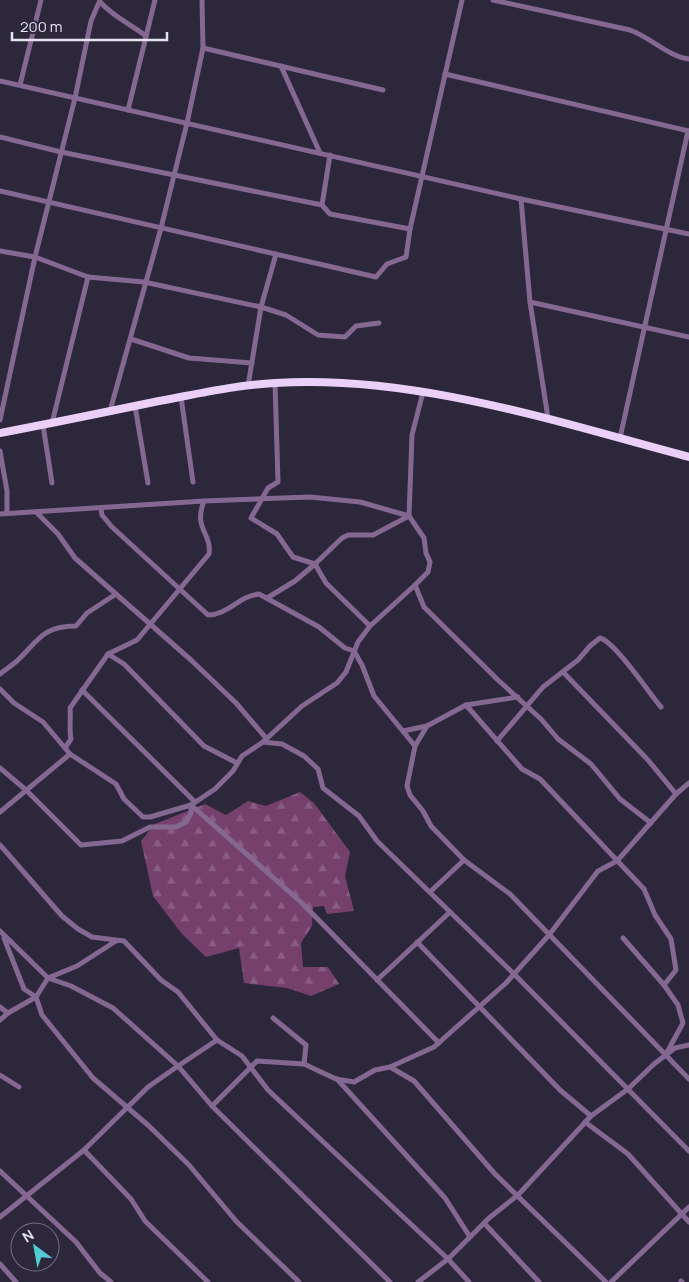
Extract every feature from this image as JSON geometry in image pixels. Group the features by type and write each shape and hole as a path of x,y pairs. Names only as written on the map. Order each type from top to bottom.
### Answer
{"highway":[{"path":"0,433 181,397 248,386 275,382 317,382 423,392 548,418 689,457"}],"street":[{"path":"20,85 40,0"},
{"path":"128,110 155,0"},
{"path":"110,411 131,338 144,282 161,228 187,123 203,48 202,0"},
{"path":"0,191 376,277 387,264 406,257 410,229 462,0"},
{"path":"493,0 630,30 644,35 681,58 689,59"},
{"path":"0,420 3,387 75,98 91,20 100,1 113,16 132,25 146,36"},
{"path":"203,48 383,90"},
{"path":"282,66 320,153"},
{"path":"445,74 688,131 620,438"},
{"path":"0,81 521,199 689,234"},
{"path":"0,137 174,176 322,205 330,214 410,229"},
{"path":"322,205 330,155"},
{"path":"521,199 530,302 548,418"},
{"path":"0,251 35,257 88,277 144,282 261,308 286,315 318,335 345,337 356,326 379,323"},
{"path":"248,386 261,308 276,254"},
{"path":"52,423 88,277"},
{"path":"530,302 689,337"},
{"path":"131,338 189,358 252,363"},
{"path":"275,382 278,482 268,488 251,518 277,534 293,557 315,564 326,583 370,626"},
{"path":"0,689 14,703 43,722 70,754 116,784 124,799 143,817 150,817 193,803 215,788 233,771 236,763 242,756 265,740 302,706 337,683 346,672 354,652 370,626 428,572 430,562 426,553 424,538 409,516 412,435 423,392"},
{"path":"181,397 193,482"},
{"path":"135,406 148,483"},
{"path":"43,425 52,483"},
{"path":"0,451 7,491 7,514"},
{"path":"0,514 204,501 310,497 360,502 409,516"},
{"path":"65,748 71,739 69,730 71,722 70,708 108,654 137,640 209,554 210,546 200,524 200,512 204,501"},
{"path":"101,509 102,515 112,527 208,615 219,615 241,599 260,594 319,627 345,648 354,652 362,665 374,696 415,746"},
{"path":"36,512 58,534 75,558 191,660 230,697 265,740 282,744 304,756 318,769 323,788 359,816 377,841 514,974 689,1151"},
{"path":"268,598 295,581 342,538 348,535 373,534 409,516"},
{"path":"415,585 424,607 498,680 518,697 558,739 591,764 620,799 651,824"},
{"path":"0,674 17,661 40,636 51,629 76,626 87,613 116,594"},
{"path":"497,741 542,687 578,660 600,638 604,639 619,653 661,707"},
{"path":"108,654 124,664 204,746 236,763"},
{"path":"563,672 648,760 676,794"},
{"path":"82,690 193,803 302,902 439,1042"},
{"path":"403,731 427,726 466,706 518,697"},
{"path":"466,706 522,769 540,779 644,889 655,915 671,938 676,970 664,985"},
{"path":"427,726 415,746 407,786 410,795 423,811 431,826 464,860 510,894 689,1079"},
{"path":"0,812 70,754"},
{"path":"0,768 26,790 81,845 122,841 150,827 176,827 186,822 193,803"},
{"path":"212,1106 257,1061 304,1064 336,1079 354,1082 375,1070 390,1067 434,1047 514,974 549,935 598,871 617,861 676,794 689,783"},
{"path":"0,845 62,916 78,929 92,937 124,941 161,980 178,992 217,1040 242,1056 268,1090 448,1259 469,1282"},
{"path":"430,892 464,860"},
{"path":"377,980 450,912"},
{"path":"2,933 48,978 71,986 113,1008 178,1066 212,1106 390,1282"},
{"path":"2,933 24,988 36,997 42,1015 51,1028 93,1078 150,1126 189,1165 236,1222 299,1282"},
{"path":"623,938 664,985 678,1005 683,1022 665,1056"},
{"path":"0,1020 8,1012 36,997 48,978 77,966 116,940"},
{"path":"417,942 560,1090 591,1116"},
{"path":"0,1006 8,1012"},
{"path":"273,1018 306,1045 304,1064"},
{"path":"0,1217 84,1150 126,1107 148,1088 217,1040"},
{"path":"418,1282 448,1259 484,1223 518,1195 591,1116 628,1089 675,1048 689,1045"},
{"path":"390,1067 414,1081 495,1174 606,1282"},
{"path":"0,1075 19,1087"},
{"path":"336,1079 445,1198 470,1238"},
{"path":"585,1122 628,1154 689,1222"},
{"path":"84,1150 130,1199 145,1221 208,1282"},
{"path":"0,1171 76,1242 100,1272 111,1282"},
{"path":"611,1282 689,1207"},
{"path":"484,1223 539,1282"},
{"path":"0,1264 16,1282"}],"green space":[{"path":"300,792 314,803 350,852 345,876 354,911 327,914 324,906 313,907 312,926 301,943 303,967 328,967 339,984 311,996 287,988 244,983 239,948 206,957 182,934 153,896 141,841 155,824 205,804 226,815 248,801 266,806"}]}
